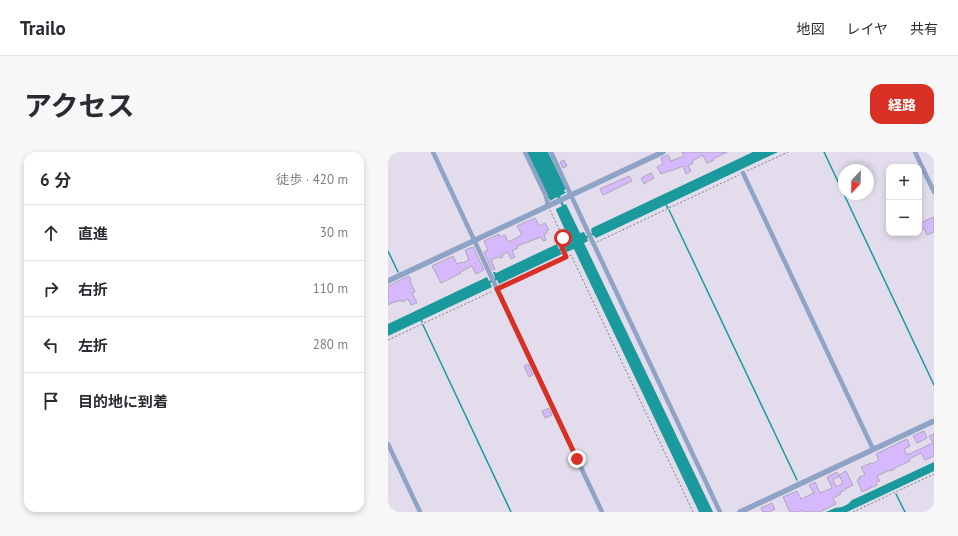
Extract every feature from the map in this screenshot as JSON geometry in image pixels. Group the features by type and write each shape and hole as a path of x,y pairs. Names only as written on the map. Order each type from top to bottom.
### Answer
{"street":[{"path":"433,152 602,512"},
{"path":"525,152 546,196 548,206"},
{"path":"551,152 720,512"},
{"path":"388,281 662,152"},
{"path":"915,152 934,192"},
{"path":"743,174 873,449"},
{"path":"740,512 934,421"},
{"path":"388,444 420,512"}],"path":[{"path":"592,241 743,174 788,152"},
{"path":"548,206 563,238 560,242 566,257"},
{"path":"388,340 571,255 694,512"},
{"path":"853,512 934,474"}],"water":[{"path":"527,152 548,152 566,189 564,190 567,192 560,196 564,205 566,204 580,233 584,232 586,236 592,233 592,228 753,152 778,152 596,238 593,235 587,238 588,241 584,243 713,512 699,512 574,249 567,252 565,248 560,251 562,254 499,284 497,280 490,283 492,287 388,336 388,324 487,277 489,281 495,278 493,272 496,273 557,244 559,249 564,247 563,242 569,239 556,210 562,206 557,197 550,201 550,199 548,199"},
{"path":"934,462 934,471 847,512 826,512 842,507 852,500"}],"building":[{"path":"682,152 727,152 707,163 703,155 692,161 693,163 688,166 691,171 686,174 683,166 661,174 657,167 663,164 661,158 668,155 671,161 684,156"},
{"path":"564,160 567,166 563,168 560,162"},
{"path":"651,173 654,178 644,184 641,178"},
{"path":"629,176 632,181 603,195 600,189"},
{"path":"933,217 934,232 927,235 924,228 922,229 922,222"},
{"path":"535,218 539,226 545,223 549,230 544,234 546,240 543,241 541,237 517,246 518,248 512,251 515,257 511,259 508,252 502,255 503,257 498,257 491,260 495,269 492,270 484,252 488,250 484,241 499,234 500,237 505,235 508,242 522,235 517,226"},
{"path":"473,247 484,270 476,274 472,266 441,283 432,266 453,256 457,264 463,263 469,260 465,250"},
{"path":"409,276 415,292 412,293 417,303 411,305 408,299 402,302 401,300 396,301 388,305 388,286"},
{"path":"528,364 533,375 529,377 524,366"},
{"path":"549,408 552,415 545,418 542,411"},
{"path":"924,431 927,438 917,443 913,436"},
{"path":"934,434 934,456 925,460 921,453 909,459 910,461 894,468 895,469 877,476 880,481 876,482 877,485 862,492 857,480 860,479 859,477 865,475 861,467 879,460 876,454 907,439 910,446 904,449 907,455 933,443 929,436"},
{"path":"846,471 853,485 840,492 841,494 833,498 836,504 820,512 803,512 802,510 799,512 790,512 783,497 797,491 801,499 814,493 809,485 815,482 820,493 832,488 827,477 837,472 839,477 833,479 836,487 843,483 839,475"},
{"path":"772,503 775,509 769,512 763,512 761,508"}],"waterway":[{"path":"824,152 934,385"},
{"path":"669,210 797,480"},
{"path":"388,251 398,272"},
{"path":"423,325 511,512"},
{"path":"896,494 905,512"}],"route":[{"path":"563,238 560,242 566,257 497,289 577,459"}]}
